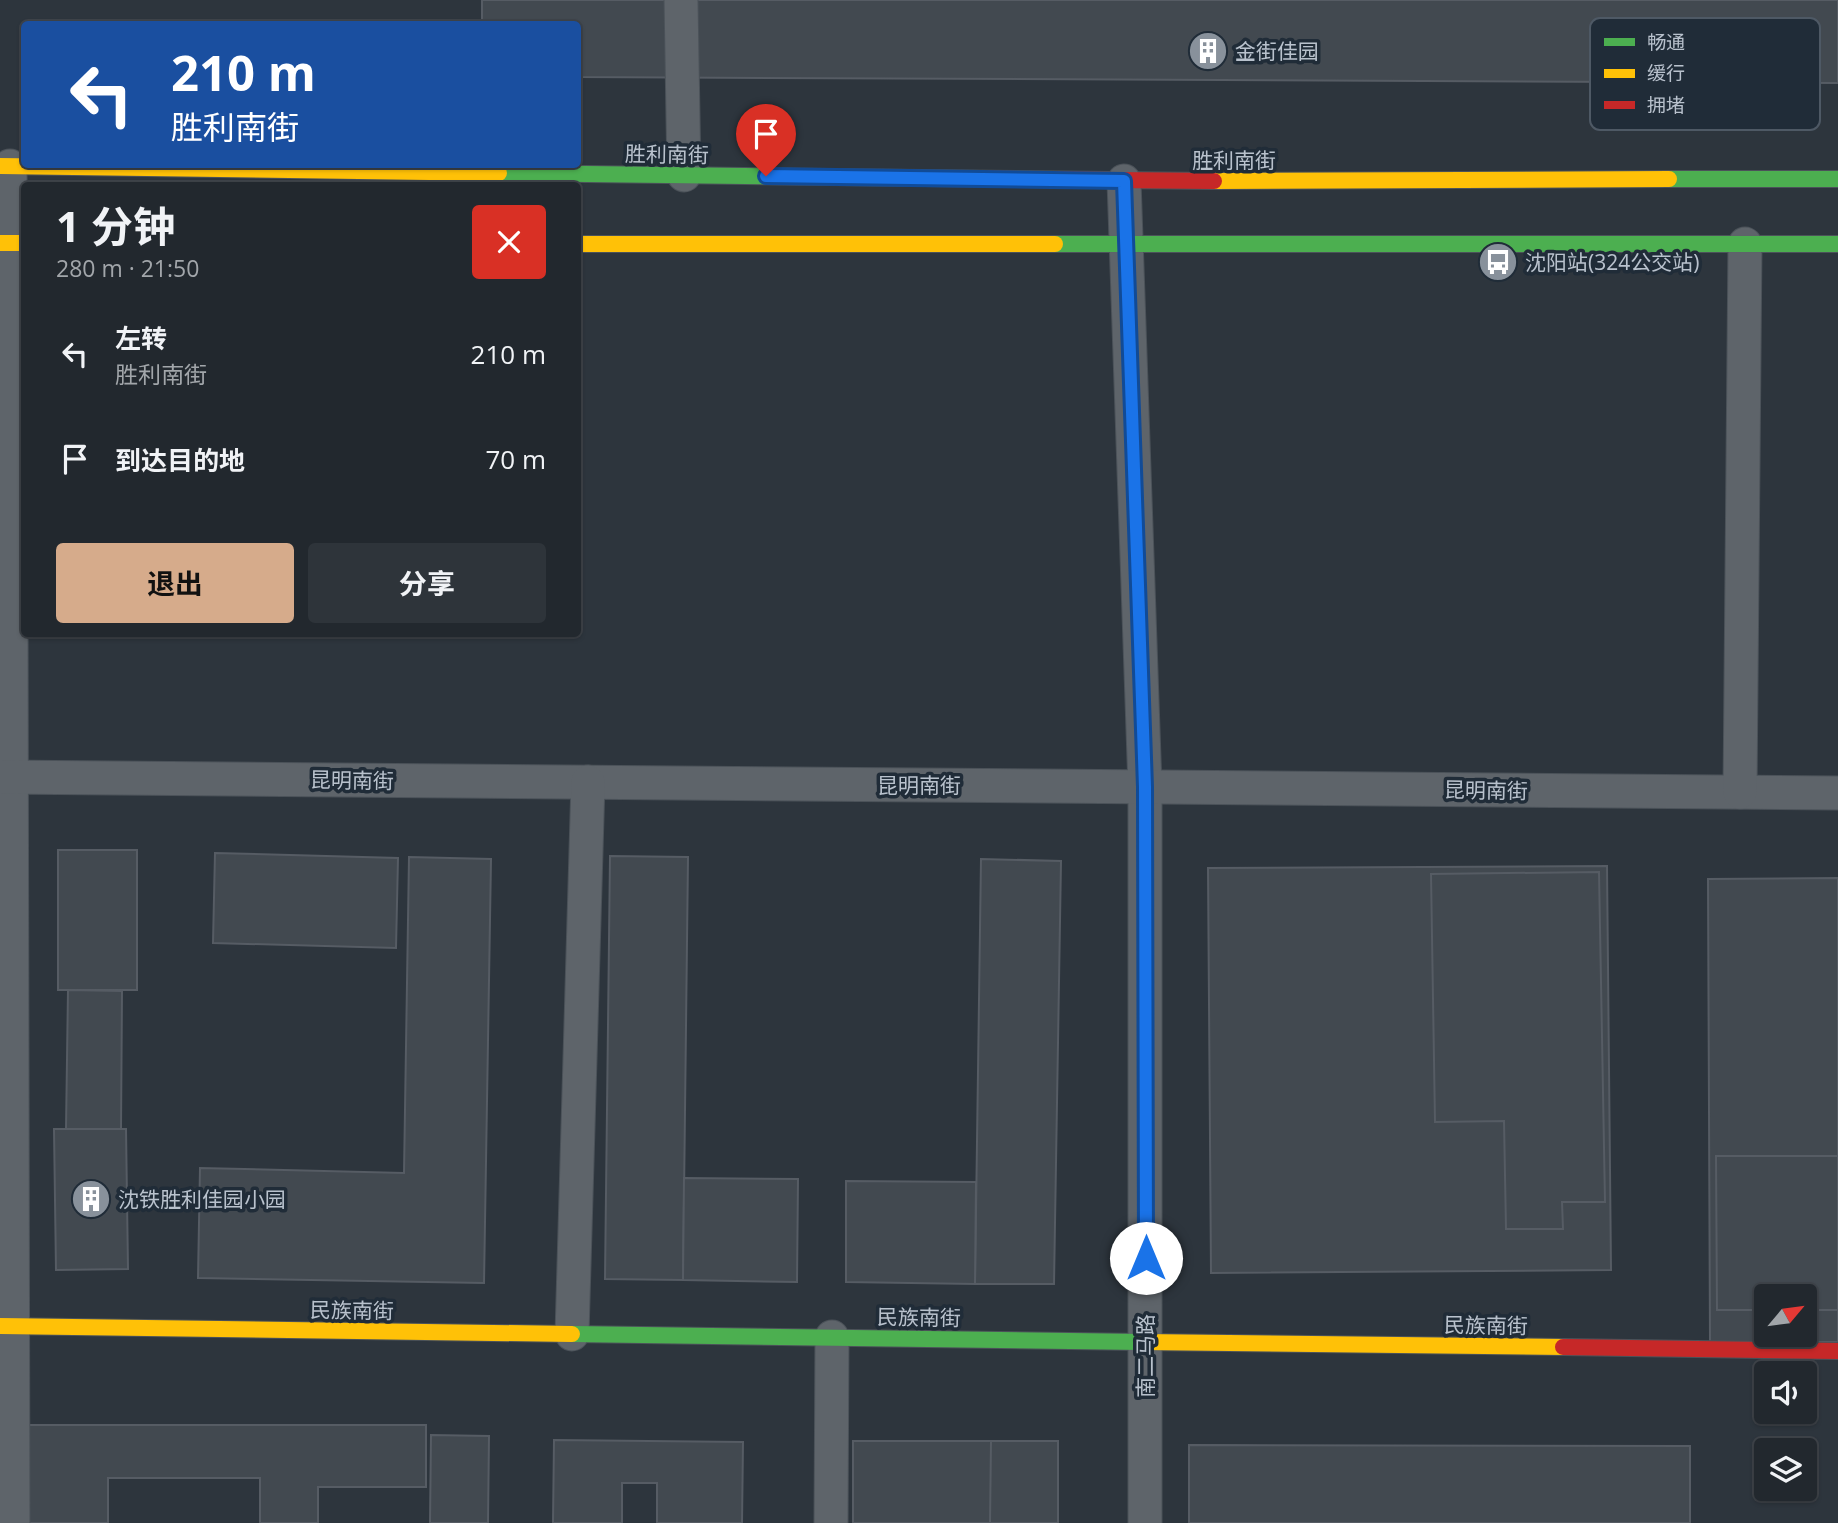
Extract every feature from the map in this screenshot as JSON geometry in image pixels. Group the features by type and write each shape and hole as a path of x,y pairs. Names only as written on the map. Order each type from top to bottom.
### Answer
{"main road":[{"name":"胜利南街","path":"156,168 1124,181 1838,179"},
{"path":"581,244 1838,244"},
{"name":"民族南街","path":"6,1326 1838,1352"}],"street":[{"path":"681,0 684,175"},
{"path":"5,166 12,243 6,777 6,1326 13,1523"},
{"name":"南二马路","path":"1124,181 1124,245 1145,787 1146,1523"},
{"path":"1740,792 1745,244"},
{"name":"昆明南街","path":"6,777 1838,793"},
{"path":"572,1334 587,782"},
{"path":"831,1523 832,1337"}],"building":[{"name":"金街佳园","path":"482,0 1838,0 1838,83 1820,83 1820,18 1590,18 1590,82 581,77 581,21 482,21"},
{"path":"58,850 137,850 137,990 58,990"},
{"path":"215,853 398,858 396,948 213,943"},
{"path":"610,856 688,857 683,1280 605,1279"},
{"path":"409,857 491,859 484,1283 198,1278 200,1168 404,1173"},
{"path":"981,859 1061,861 1054,1284 975,1284"},
{"path":"1607,866 1611,1270 1211,1273 1208,868"},
{"path":"1599,872 1605,1202 1562,1202 1563,1229 1506,1229 1504,1121 1435,1122 1431,874"},
{"path":"1838,878 1838,1342 1817,1342 1817,1284 1754,1284 1754,1342 1710,1342 1708,879"},
{"path":"68,990 122,991 121,1129 66,1129"},
{"name":"沈铁胜利佳园小园","path":"54,1129 126,1129 128,1269 56,1270"},
{"path":"1716,1156 1838,1156 1838,1310 1817,1310 1817,1284 1754,1284 1754,1310 1717,1310"},
{"path":"684,1178 798,1179 797,1282 683,1280"},
{"path":"846,1181 976,1182 975,1284 846,1282"},
{"path":"19,1425 426,1425 426,1487 318,1487 318,1523 260,1523 260,1478 108,1478 108,1523 19,1523"},
{"path":"431,1435 489,1436 488,1523 430,1523"},
{"path":"554,1440 743,1442 742,1523 657,1523 657,1483 622,1483 622,1523 553,1523"},
{"path":"853,1441 920,1441 919,1523 853,1523"},
{"path":"853,1441 1058,1441 1058,1523 853,1523"},
{"path":"991,1441 1058,1441 1058,1523 990,1523"},
{"path":"1189,1445 1260,1446 1261,1523 1189,1523"},
{"path":"1189,1445 1690,1446 1690,1523 1189,1523"}],"traffic: fast":[{"path":"499,173 829,177"},
{"path":"1669,179 1838,179"},
{"path":"1055,244 1838,244"},
{"path":"572,1334 1142,1342"}],"traffic: slow":[{"path":"0,166 21,166"},
{"path":"143,168 499,173"},
{"path":"1214,181 1669,179"},
{"path":"0,243 21,243"},
{"path":"581,244 1055,244"},
{"path":"0,1326 572,1334"},
{"path":"1142,1342 1563,1347"}],"traffic: jam":[{"path":"829,177 1214,181"},
{"path":"1563,1347 1838,1351"}],"place":[{"name":"金街佳园","path":"1208,51"},
{"name":"沈阳站(324公交站)","path":"1498,262"},
{"name":"沈铁胜利佳园小园","path":"91,1199"}],"route":[{"path":"766,176 1124,181 1124,245 1145,787 1146,1258"}]}
